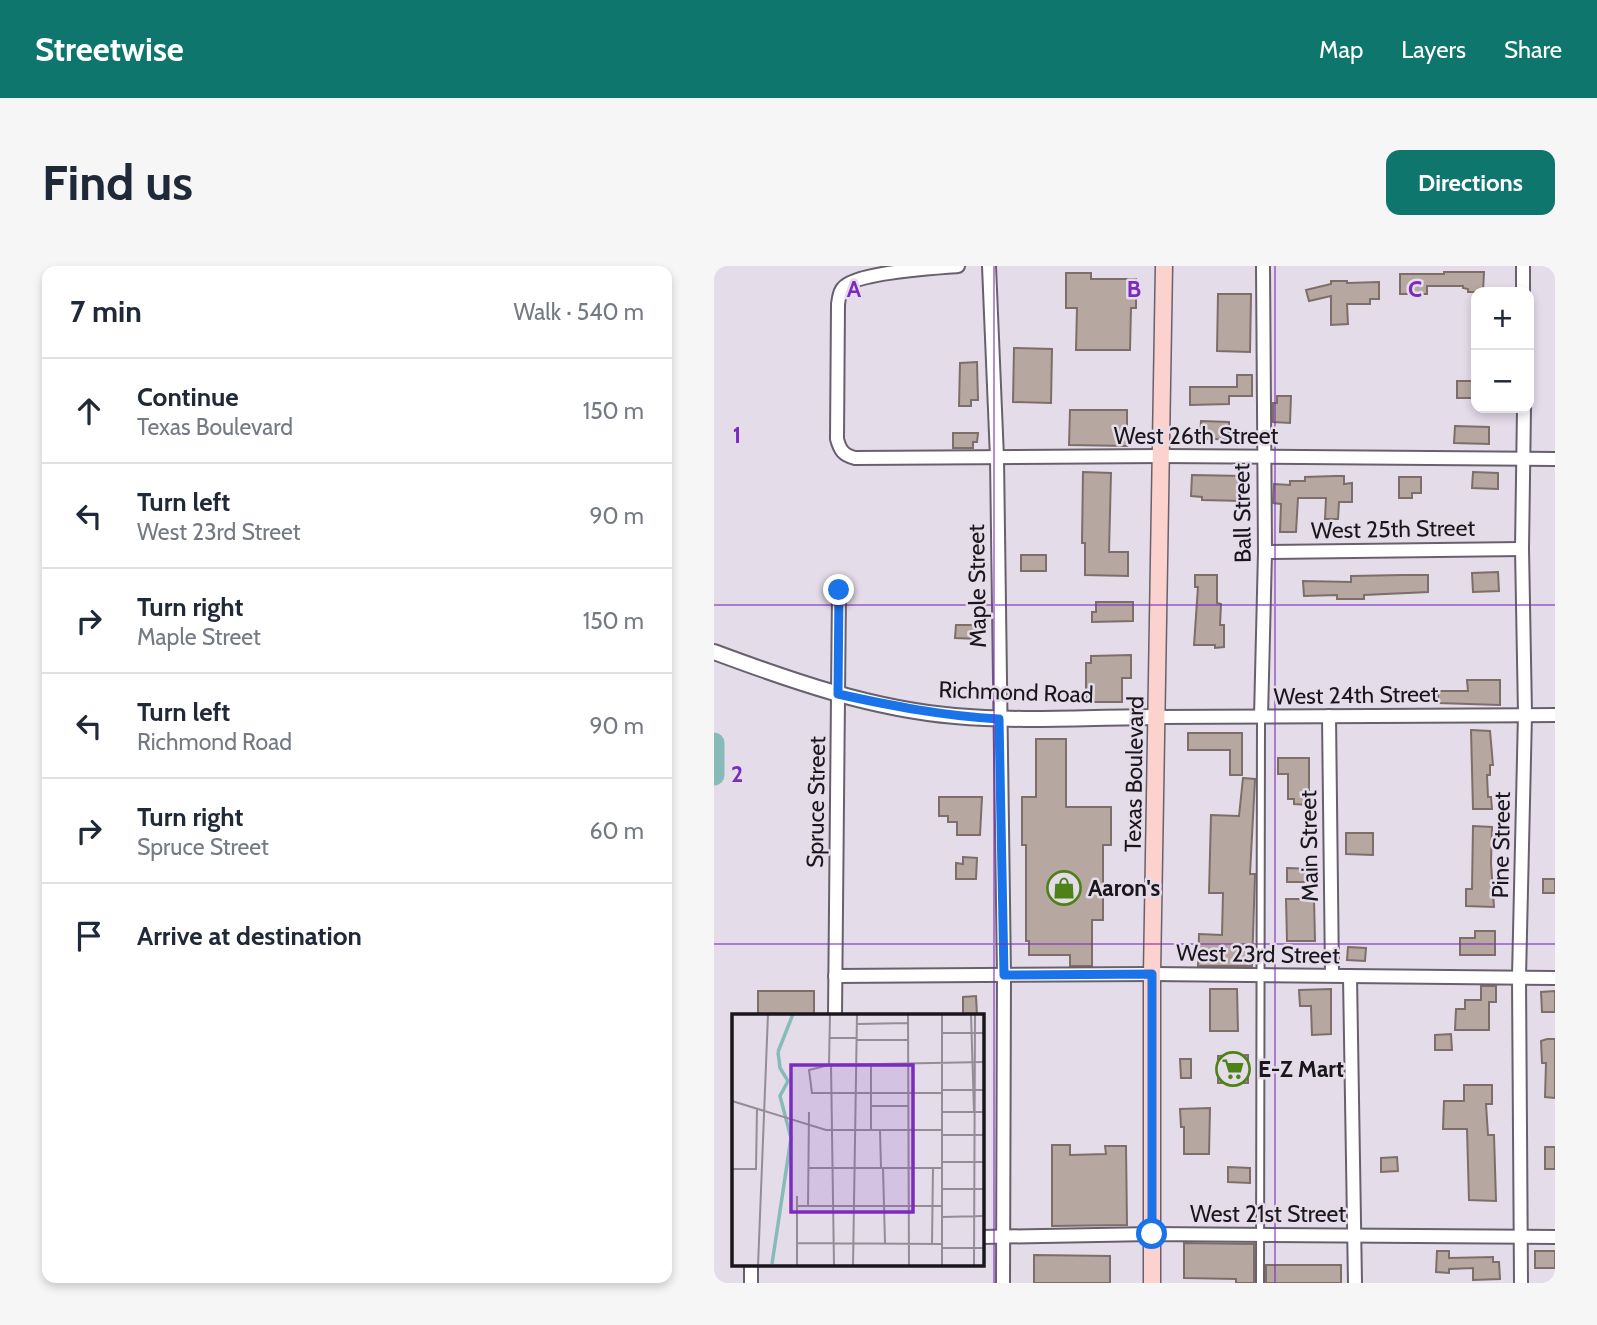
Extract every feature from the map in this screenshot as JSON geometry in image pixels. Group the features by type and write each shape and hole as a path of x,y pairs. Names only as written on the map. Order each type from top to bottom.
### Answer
{"main road":[{"name":"Texas Boulevard","path":"1152,1283 1152,974 1164,266"}],"street":[{"name":"West 26th Street","path":"958,266 881,274 852,281 844,286 838,304 837,439 840,450 847,456 1555,459"},
{"name":"Maple Street","path":"989,266 997,458 1004,975 1003,1283"},
{"name":"Ball Street","path":"1262,717 1265,552 1263,266"},
{"path":"1523,266 1523,287"},
{"name":"Pine Street","path":"1521,1283 1524,413"},
{"name":"West 25th Street","path":"1265,552 1522,548"},
{"name":"Spruce Street","path":"835,1014 839,590"},
{"name":"Richmond Road","path":"714,652 796,682 838,694 954,716 999,719 1158,717"},
{"name":"West 24th Street","path":"1158,717 1555,715"},
{"name":"Main Street","path":"1329,716 1332,975"},
{"name":"West 23rd Street","path":"835,976 1152,974 1555,978"},
{"path":"1350,976 1355,1283"},
{"name":"West 21st Street","path":"984,1237 1152,1234 1555,1237"}],"lane":[{"path":"1260,1283 1262,717"}],"building":[{"path":"1484,272 1483,287 1471,287 1471,292 1468,292 1463,286 1427,286 1427,294 1400,294 1400,274"},
{"path":"1066,273 1091,273 1091,279 1136,279 1136,308 1131,308 1130,350 1076,350 1077,308 1066,308"},
{"path":"1331,281 1379,282 1379,299 1370,299 1370,304 1347,304 1348,324 1331,325 1331,296 1309,301 1306,290 1331,284"},
{"path":"1218,294 1251,294 1250,352 1217,351"},
{"path":"1014,348 1052,349 1051,403 1013,402"},
{"path":"977,362 978,400 971,400 971,406 959,406 960,363"},
{"path":"1237,375 1252,375 1252,396 1229,396 1229,404 1190,405 1190,387 1237,387"},
{"path":"1457,381 1471,381 1471,398 1457,398"},
{"path":"1277,396 1291,396 1290,423 1273,422 1273,403 1277,403"},
{"path":"1070,410 1127,410 1127,446 1069,445"},
{"path":"1201,421 1229,422 1229,440 1200,438"},
{"path":"1455,426 1489,427 1489,444 1454,443"},
{"path":"953,433 978,433 977,442 973,442 973,448 953,448"},
{"path":"1083,472 1111,473 1109,552 1128,552 1128,576 1085,575 1085,543 1082,543"},
{"path":"1473,472 1498,473 1498,489 1472,488"},
{"path":"1192,475 1243,476 1243,501 1202,500 1202,497 1191,496"},
{"path":"1344,476 1344,484 1352,483 1352,502 1339,502 1338,519 1325,519 1326,498 1298,498 1296,532 1280,532 1281,504 1273,503 1274,484 1290,485 1290,481 1305,481 1305,477"},
{"path":"1399,477 1421,477 1421,493 1412,493 1412,498 1399,498"},
{"path":"1021,555 1046,555 1046,571 1021,571"},
{"path":"1498,572 1499,591 1473,592 1472,573"},
{"path":"1195,575 1217,575 1217,603 1221,604 1220,625 1224,625 1224,647 1194,645 1198,587 1195,587"},
{"path":"1428,575 1428,592 1364,595 1364,599 1337,599 1337,595 1304,596 1303,581 1351,582 1351,576"},
{"path":"1096,602 1133,602 1133,621 1092,622"},
{"path":"956,625 981,625 980,639 955,638"},
{"path":"1131,655 1131,678 1122,678 1122,702 1086,702 1086,663 1091,663 1091,656"},
{"path":"1467,680 1500,680 1500,705 1438,703 1438,691 1468,691"},
{"path":"1471,730 1490,731 1493,765 1490,765 1490,775 1487,775 1488,797 1491,797 1492,809 1473,809"},
{"path":"1188,733 1242,733 1242,775 1230,775 1230,750 1188,750"},
{"path":"1036,739 1066,739 1066,807 1111,807 1111,845 1103,845 1103,920 1092,920 1092,966 1070,966 1070,955 1029,955 1029,941 1026,941 1026,845 1022,845 1022,797 1036,797"},
{"path":"1278,758 1309,758 1309,805 1294,804 1294,799 1288,799 1288,774 1278,774"},
{"path":"1243,778 1255,779 1250,874 1255,874 1252,966 1198,966 1199,934 1222,935 1223,893 1209,893 1211,815 1239,816"},
{"path":"939,797 982,797 980,835 957,835 957,822 948,822 948,816 939,816"},
{"path":"1473,826 1492,827 1494,907 1466,906 1466,889 1472,889"},
{"path":"1346,833 1373,833 1373,855 1346,854"},
{"path":"963,857 977,858 976,879 956,879 956,863 963,864"},
{"path":"1287,868 1314,869 1313,882 1287,882"},
{"path":"1543,879 1555,879 1555,893 1543,893"},
{"path":"1286,899 1314,899 1315,941 1287,941"},
{"path":"1475,931 1495,931 1495,955 1460,955 1460,938 1475,938"},
{"path":"1348,947 1366,948 1365,961 1347,960"},
{"path":"1481,986 1496,986 1496,1002 1489,1002 1489,1030 1455,1030 1456,1009 1465,1009 1465,1000 1481,1000"},
{"path":"1210,989 1237,989 1238,1031 1210,1031"},
{"path":"1331,989 1331,1034 1312,1035 1311,1006 1300,1006 1299,990"},
{"path":"758,991 814,991 814,1014 758,1014"},
{"path":"1555,991 1555,1012 1542,1012 1541,992"},
{"path":"976,996 977,1014 963,1014 963,997"},
{"path":"1451,1034 1452,1050 1435,1050 1435,1035"},
{"path":"1555,1039 1555,1098 1545,1097 1546,1063 1542,1063 1541,1041"},
{"name":"E-Z Mart","path":"1248,1055 1248,1083 1218,1083 1218,1056"},
{"name":"E-Z Mart","path":"1180,1059 1191,1059 1191,1078 1181,1078"},
{"path":"1464,1085 1492,1085 1492,1104 1486,1104 1488,1135 1494,1135 1496,1201 1469,1200 1467,1129 1443,1129 1444,1101 1464,1101"},
{"path":"1210,1108 1209,1154 1184,1154 1184,1127 1181,1127 1180,1109"},
{"path":"1052,1145 1070,1145 1070,1155 1106,1154 1105,1146 1126,1146 1127,1225 1052,1226"},
{"path":"1545,1147 1555,1147 1555,1169 1545,1169"},
{"path":"1397,1157 1398,1171 1381,1172 1381,1158"},
{"path":"1228,1167 1250,1168 1250,1183 1228,1182"},
{"path":"1184,1243 1254,1244 1254,1283 1236,1283 1236,1279 1184,1278"},
{"path":"1437,1251 1449,1251 1449,1258 1493,1257 1493,1262 1499,1262 1500,1279 1473,1280 1473,1268 1449,1269 1449,1273 1436,1272"},
{"path":"1535,1251 1555,1251 1555,1268 1535,1268"},
{"path":"1034,1255 1110,1256 1110,1283 1034,1283"},
{"path":"1266,1265 1341,1265 1341,1283 1266,1283"}],"waterway":[{"path":"714,743 714,775"}],"place":[{"name":"Aaron's","path":"1064,888"},
{"name":"E-Z Mart","path":"1233,1069"}],"route":[{"path":"839,590 838,694 954,716 999,719 1004,975 1152,974 1152,1234"}]}
